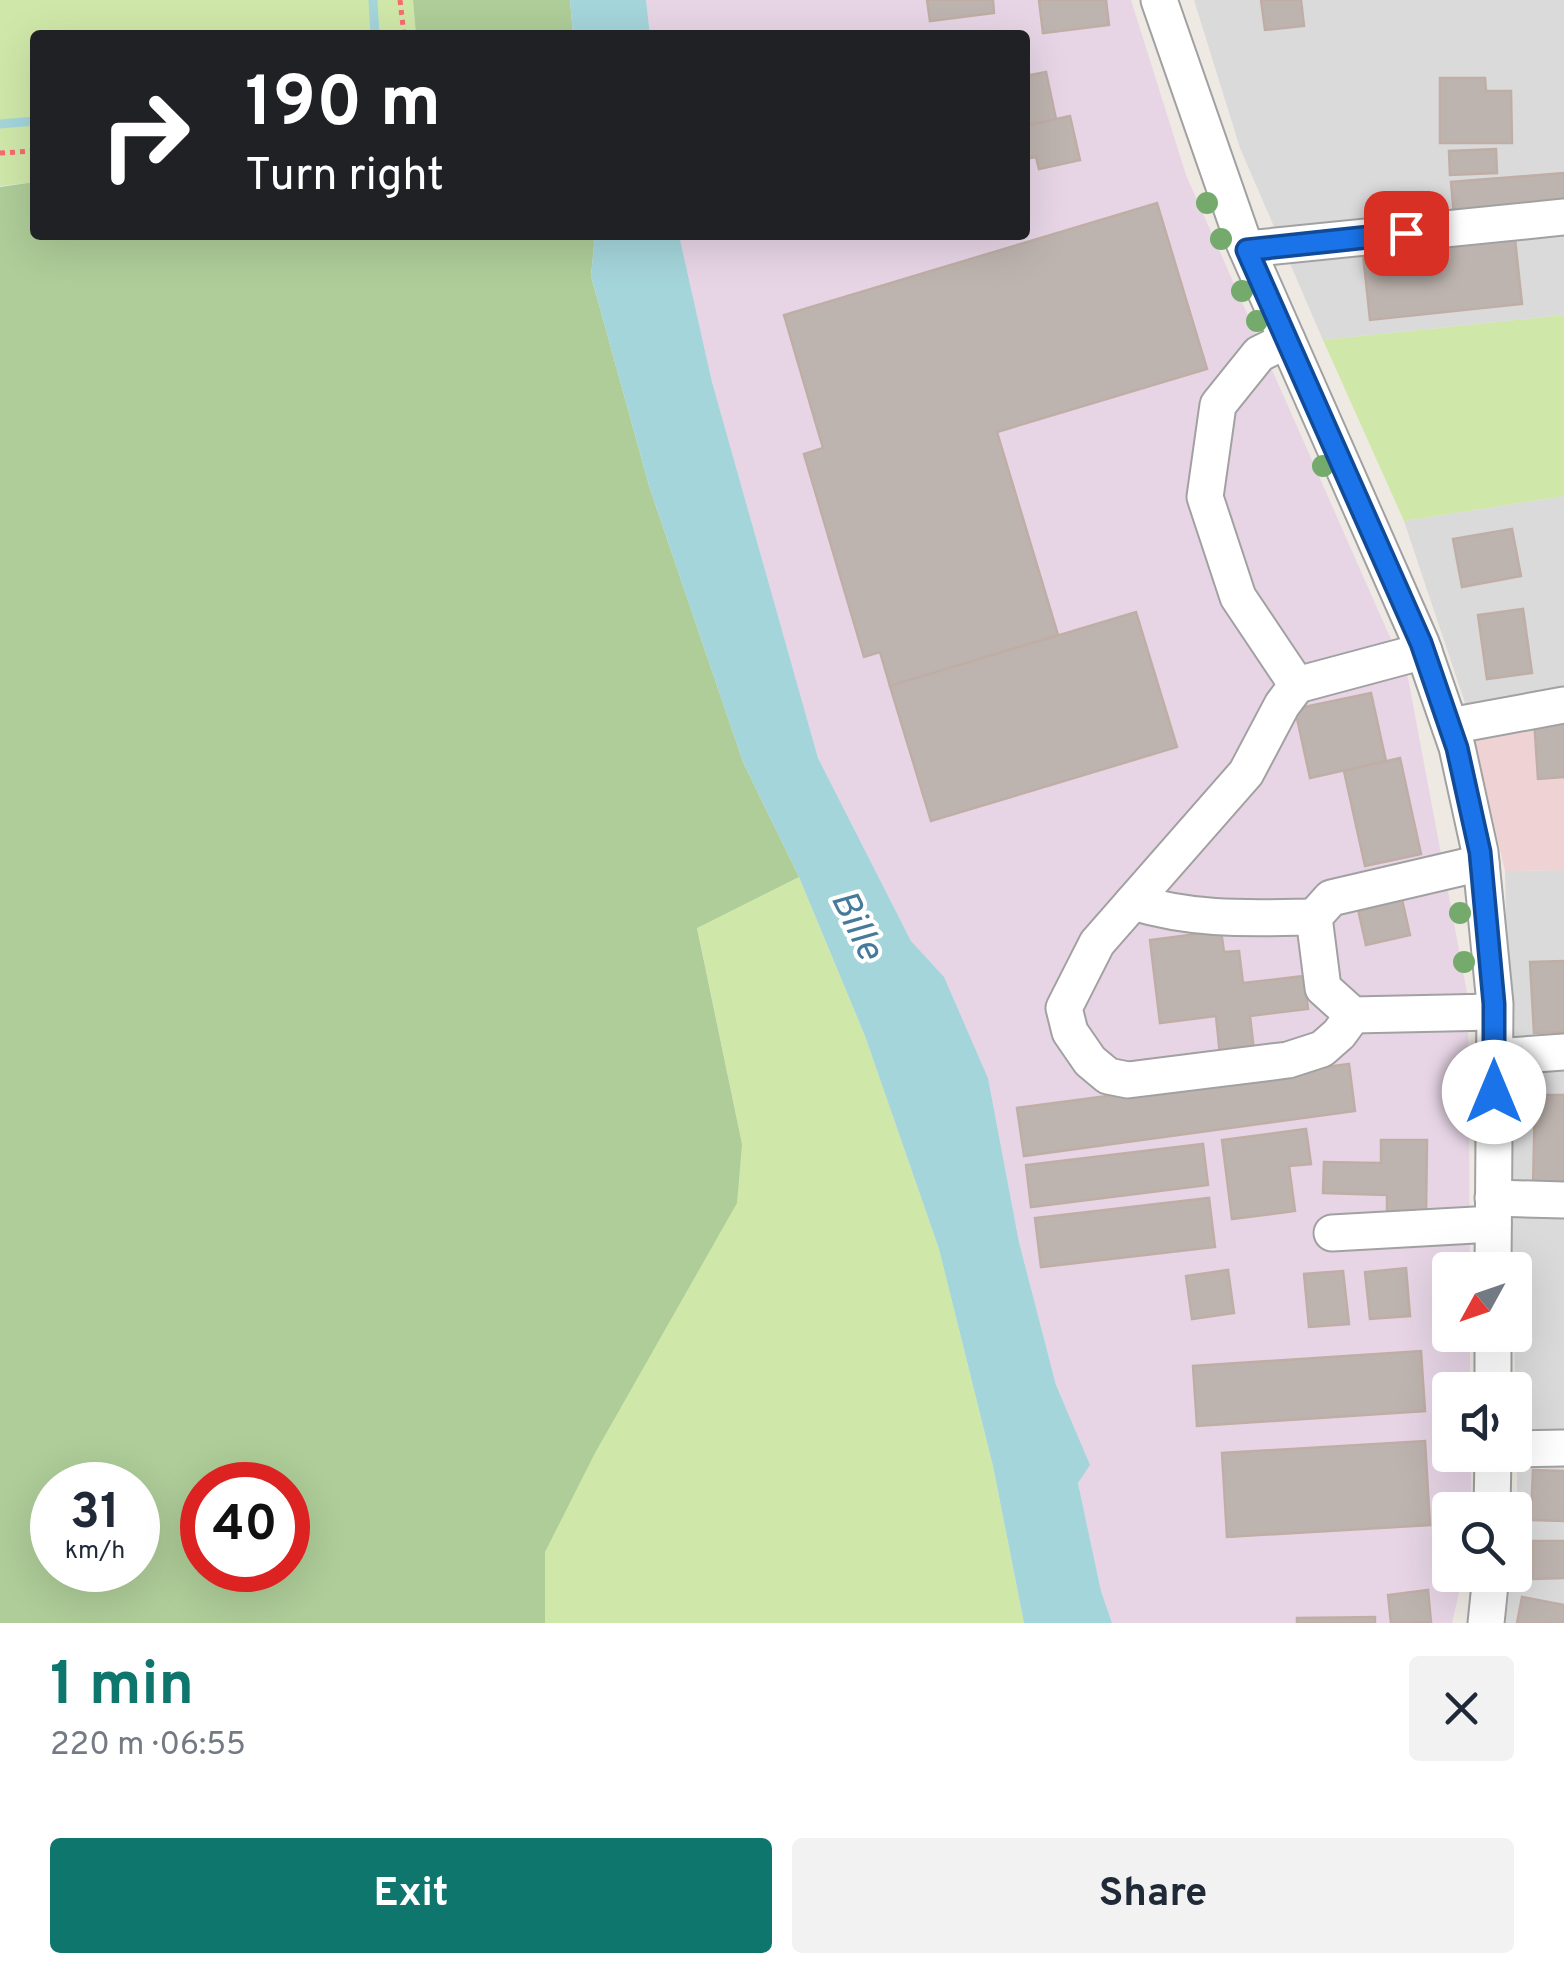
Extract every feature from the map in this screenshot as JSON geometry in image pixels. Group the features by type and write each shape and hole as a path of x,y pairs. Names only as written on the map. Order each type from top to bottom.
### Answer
{"street":[{"path":"1159,0 1247,250 1424,651 1450,726 1481,863 1494,1012 1493,1252"},
{"path":"1247,250 1564,217"},
{"path":"1287,340 1259,354 1218,405 1205,497 1238,598 1298,686"},
{"path":"1352,1015 1322,1049 1288,1060 1128,1080 1108,1076 1090,1061 1070,1032 1064,1008 1097,942 1246,774 1282,706 1298,686 1424,651"},
{"path":"1450,726 1564,705"},
{"path":"1133,902 1174,914 1217,919 1314,917 1331,898 1481,863"},
{"path":"1314,917 1323,988 1352,1015 1494,1012"},
{"path":"1494,1056 1564,1052"},
{"path":"1332,1234 1564,1200"},
{"path":"1532,1449 1564,1448"},
{"path":"1486,1623 1489,1592"}],"path":[{"path":"400,0 403,30"},
{"path":"0,154 30,151"}],"shaded area":[{"path":"646,0 1131,0 1186,175 1408,678 1468,998 1470,1252 1432,1252 1432,1352 1470,1352 1470,1372 1432,1372 1432,1472 1471,1472 1471,1492 1432,1492 1432,1592 1459,1592 1452,1623 1112,1623 1101,1591 1078,1483 1089,1465 1056,1385 1019,1242 988,1078 944,978 911,941 818,758 712,382 680,240 1030,240 1030,30 649,30"},
{"path":"1194,0 1564,0 1564,315 1323,340 1240,148"},
{"path":"1564,496 1564,697 1467,709 1404,521"},
{"path":"1564,697 1564,870 1505,871 1467,709"},
{"path":"1564,870 1564,1623 1505,1623 1510,1592 1532,1592 1532,1492 1517,1492 1517,1472 1532,1472 1532,1372 1515,1372 1514,1352 1532,1352 1532,1252 1512,1252 1505,871"}],"green space":[{"path":"0,0 413,0 416,30 30,30 30,183 0,186"},
{"path":"413,0 570,0 573,30 416,30"},
{"path":"30,183 30,240 595,240 591,276 650,489 743,762 799,877 697,928 742,1144 737,1203 595,1453 545,1552 545,1623 0,1623 0,187"},
{"path":"1564,315 1564,496 1404,521 1323,340"},
{"path":"799,877 865,1036 939,1249 993,1466 1024,1623 545,1623 545,1552 742,1144 697,927"}],"water":[{"path":"570,0 646,0 649,30 573,30"},
{"name":"Bille","path":"595,240 680,240 712,382 818,758 911,941 944,977 988,1078 1019,1242 1056,1385 1090,1465 1078,1483 1101,1591 1112,1623 1024,1623 993,1466 939,1249 865,1036 799,877 743,762 650,489 591,276"}],"building":[{"path":"927,0 993,0 994,13 930,21"},
{"path":"1039,0 1106,0 1109,25 1043,33"},
{"path":"1261,0 1301,0 1304,26 1265,30"},
{"path":"1046,72 1056,119 1030,125 1030,75"},
{"path":"1440,78 1485,78 1486,91 1511,91 1512,143 1440,143"},
{"path":"1070,116 1080,160 1039,169 1036,157 1030,158 1030,125"},
{"path":"1496,149 1497,173 1450,175 1449,151"},
{"path":"1564,173 1564,206 1454,215 1451,182"},
{"path":"1157,203 1207,369 997,432 1058,635 890,686 880,652 864,657 804,454 823,448 784,315"},
{"path":"1515,239 1522,304 1370,320 1363,254"},
{"path":"1512,529 1521,576 1462,587 1453,539"},
{"path":"1523,609 1532,673 1487,679 1478,615"},
{"path":"1136,612 1177,747 931,821 890,686"},
{"path":"1371,693 1386,761 1310,778 1295,709"},
{"path":"1564,717 1564,777 1538,779 1534,719"},
{"path":"1400,758 1421,854 1365,866 1344,771"},
{"path":"1401,895 1410,935 1366,945 1357,905"},
{"path":"1221,931 1224,952 1239,951 1243,983 1304,976 1308,1009 1250,1016 1254,1051 1220,1055 1216,1016 1160,1023 1150,940"},
{"path":"1564,961 1564,1032 1534,1033 1530,962"},
{"path":"1349,1064 1355,1111 1024,1156 1017,1108"},
{"path":"1535,1095 1564,1095 1564,1189 1533,1189"},
{"path":"1306,1129 1311,1164 1289,1166 1295,1211 1232,1219 1222,1140"},
{"path":"1381,1140 1427,1140 1426,1216 1387,1215 1387,1195 1323,1193 1324,1162 1381,1163"},
{"path":"1203,1144 1208,1185 1031,1207 1026,1165"},
{"path":"1209,1198 1215,1247 1041,1267 1035,1218"},
{"path":"1406,1268 1410,1316 1370,1319 1365,1272"},
{"path":"1228,1270 1234,1313 1192,1319 1186,1276"},
{"path":"1343,1271 1349,1324 1309,1327 1304,1274"},
{"path":"1421,1351 1425,1411 1197,1426 1193,1366"},
{"path":"1425,1441 1430,1525 1227,1537 1222,1453"},
{"path":"1533,1470 1564,1471 1564,1521 1532,1520"},
{"path":"1533,1541 1564,1541 1564,1578 1533,1579"},
{"path":"1428,1590 1431,1622 1391,1623 1388,1595"},
{"path":"1522,1597 1564,1605 1564,1623 1517,1623"},
{"path":"1375,1617 1375,1623 1297,1623 1297,1618"}],"waterway":[{"path":"373,0 375,30"},
{"path":"0,124 30,121"}],"route":[{"path":"1406,233 1247,250 1421,643 1457,748 1480,852 1494,1004 1494,1092"}]}
